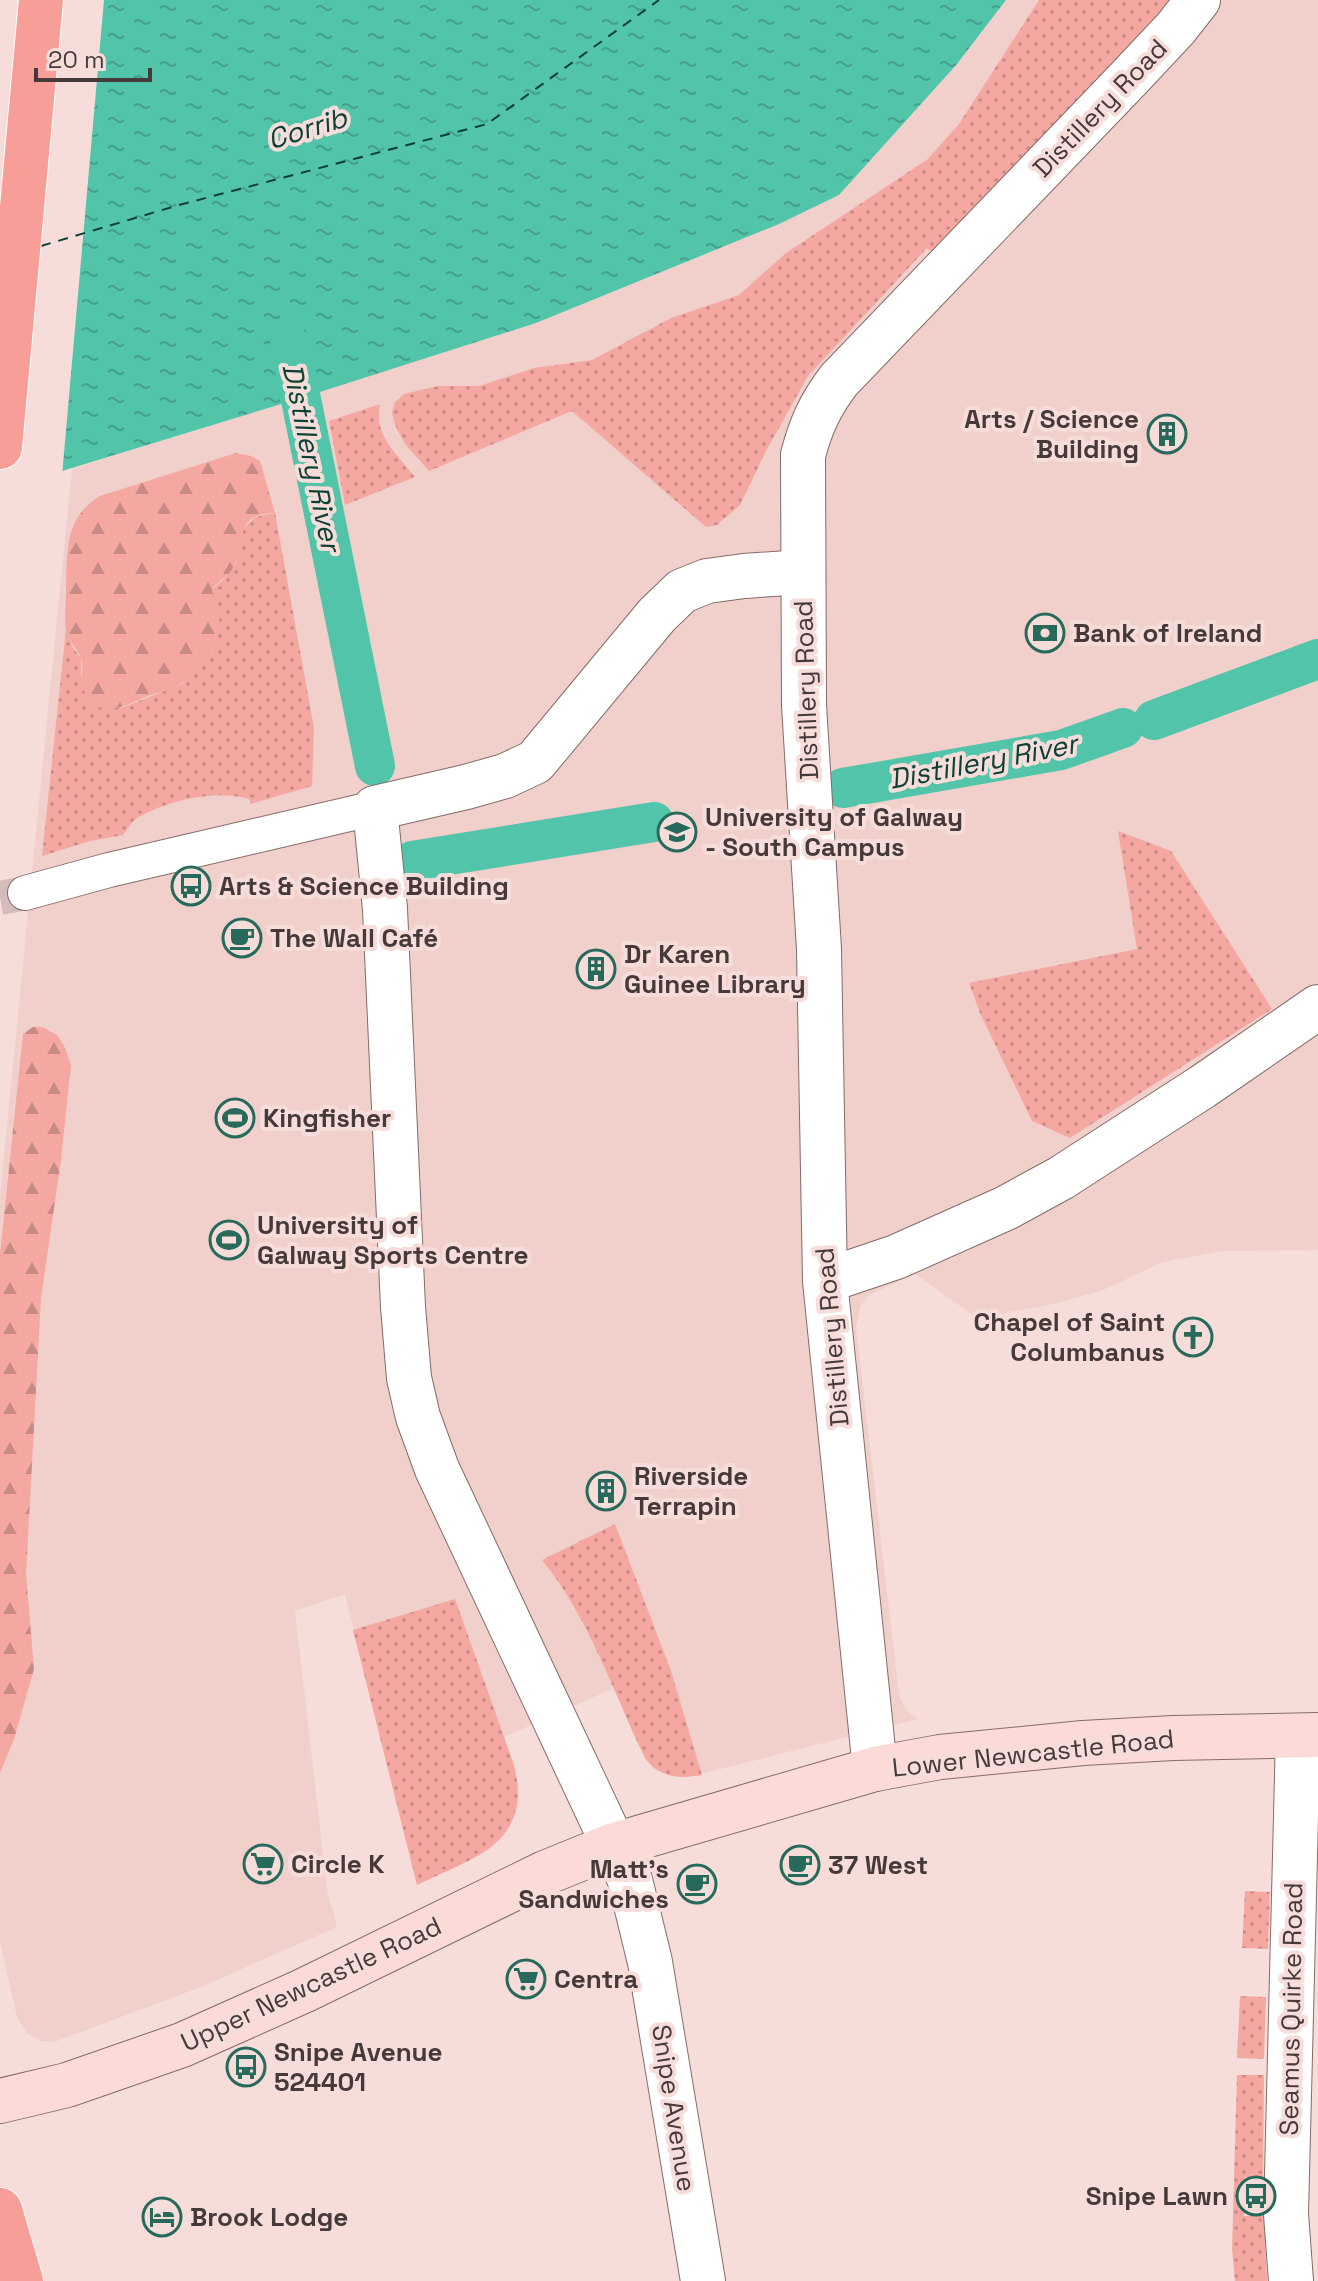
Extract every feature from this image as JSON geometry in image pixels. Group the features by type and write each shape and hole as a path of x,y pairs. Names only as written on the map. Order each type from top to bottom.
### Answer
{"highway":[{"path":"0,447 41,0"},
{"path":"0,2210 21,2281"}],"main road":[{"name":"Lower Newcastle Road","path":"614,1845 875,1769 940,1757 1083,1743 1308,1736"},
{"name":"Upper Newcastle Road","path":"0,2101 67,2085 182,2045 303,1991 545,1873 614,1845"}],"street":[{"name":"Distillery Road","path":"875,1769 825,1281 819,949 804,705 803,455 822,402 839,380 1158,47 1198,0"},
{"path":"25,893 109,870 505,776 535,762 657,615 682,591 719,579 803,572"},
{"name":"Snipe Avenue","path":"375,808 385,909 409,1378 418,1417 437,1469 630,1880 650,1962 703,2281"},
{"path":"825,1281 896,1257 1006,1208 1061,1178 1318,1007"},
{"name":"Seamus Quirke Road","path":"1291,2281 1286,2214 1308,1736"}],"shaded area":[{"name":"University of Galway - South Campus","path":"1006,0 1318,0 1318,1250 1223,1251 1163,1262 1101,1291 1008,1312 987,1325 915,1274 869,1295 861,1305 856,1326 899,1695 906,1710 918,1719 685,1778 653,1769 645,1758 614,1688 504,1737 519,1786 519,1805 504,1835 489,1850 417,1885 345,1594 295,1611 327,1889 337,1927 201,1987 54,2042 40,2041 27,2033 17,2017 0,1942 0,1195 72,469 536,323 779,224 839,195 957,64"}],"green space":[{"path":"1039,0 1175,0 934,253 927,248 808,376 740,505 717,525 706,527 572,411 429,471 405,444 392,413 395,402 404,394 438,386 479,386 534,368 592,360 671,318 739,295 786,253 928,159 959,124"},
{"path":"380,404 383,434 415,477 345,505 329,421"},
{"path":"236,453 260,461 275,513 252,518 243,531 234,566 212,588 219,621 209,657 195,674 174,687 120,707 98,707 86,696 82,684 82,662 65,626 67,551 73,526 88,505 100,496"},
{"path":"275,513 314,728 312,786 251,804 249,799 223,795 178,801 139,817 123,835 90,841 42,856 66,629 73,648 81,658 81,675 121,708 182,684 211,654 218,624 212,589 236,563 243,529 255,517"},
{"path":"1118,831 1171,851 1272,1009 1070,1138 1032,1121 980,1013 969,983 1137,949"},
{"path":"33,1027 43,1027 58,1036 71,1065 41,1298 26,1574 34,1669 14,1739 0,1773 0,1254 23,1034"},
{"path":"615,1524 671,1671 702,1775 670,1776 657,1770 645,1758 587,1630 559,1582 542,1560"},
{"path":"455,1599 514,1765 518,1792 515,1813 507,1830 494,1844 478,1856 417,1885 353,1630"},
{"path":"1245,1891 1270,1892 1268,1949 1242,1948"},
{"path":"1240,1996 1266,1997 1264,2059 1237,2058"},
{"path":"1237,2075 1264,2075 1263,2178 1245,2177 1244,2216 1264,2216 1267,2281 1235,2281 1232,2249"}],"water":[{"name":"Corrib","path":"0,0 1006,0 957,64 839,195 779,224 536,323 0,490"}],"pier":[{"path":"0,0 104,0 62,476 0,494"}],"waterway":[{"name":"Distillery River","path":"290,345 375,766"},
{"name":"Distillery River","path":"1154,720 1318,659"},
{"name":"Distillery River","path":"843,788 1061,750 1123,728"},
{"name":"Distillery River","path":"412,861 654,822"}],"ferry route":[{"path":"41,246 179,205 487,124 659,0"}],"tunnel":[{"path":"0,898 25,893"}],"place":[{"name":"Arts / Science Building","path":"1167,434"},
{"name":"Bank of Ireland","path":"1045,633"},
{"name":"University of Galway - South Campus","path":"677,832"},
{"name":"Arts & Science Building","path":"191,886"},
{"name":"The Wall Café","path":"242,938"},
{"name":"Dr Karen Guinee Library","path":"596,969"},
{"name":"Kingfisher","path":"235,1118"},
{"name":"University of Galway Sports Centre","path":"229,1240"},
{"name":"Chapel of Saint Columbanus","path":"1193,1337"},
{"name":"Riverside Terrapin","path":"606,1491"},
{"name":"Circle K","path":"263,1864"},
{"name":"37 West","path":"800,1865"},
{"name":"Matt's Sandwiches","path":"697,1884"},
{"name":"Centra","path":"526,1979"},
{"name":"Snipe Avenue 524401","path":"246,2067"},
{"name":"Snipe Lawn","path":"1256,2196"},
{"name":"Brook Lodge","path":"162,2217"}]}
